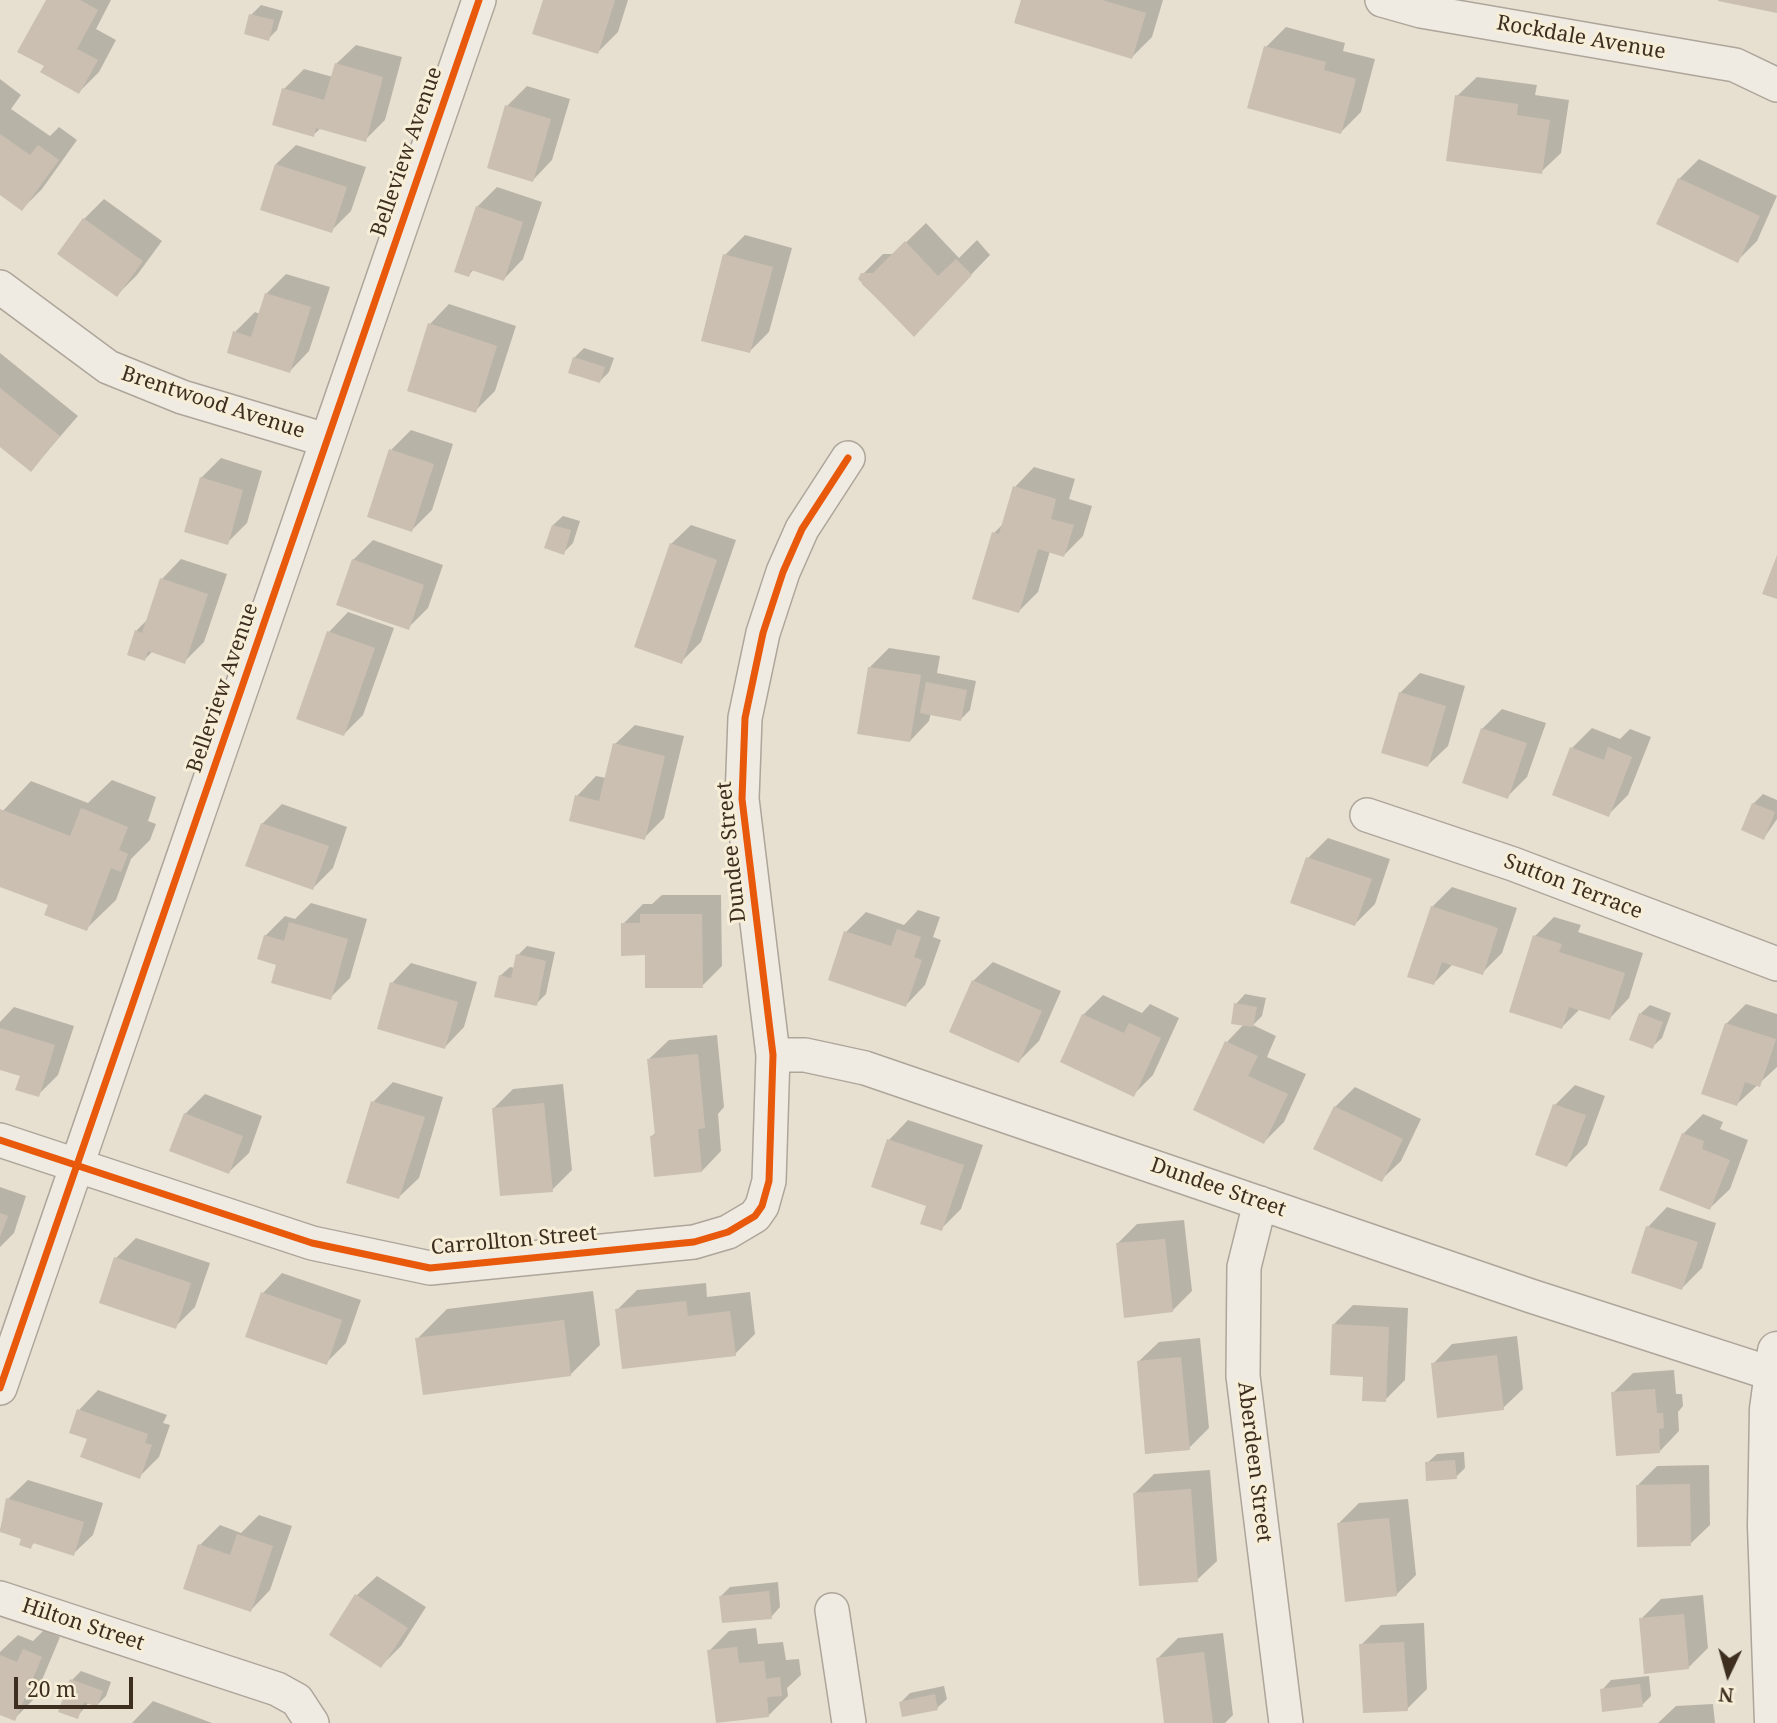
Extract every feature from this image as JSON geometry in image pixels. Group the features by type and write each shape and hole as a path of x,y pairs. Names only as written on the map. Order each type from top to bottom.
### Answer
{"street":[{"name":"Belleview Avenue","path":"0,1388 479,0"},
{"name":"Rockdale Avenue","path":"1382,0 1421,11 1735,65 1777,85"},
{"name":"Brentwood Avenue","path":"0,287 108,367 182,397 326,440"},
{"name":"Dundee Street","path":"848,458 802,529 783,572 763,633 745,718 743,799 773,1055 805,1055 865,1068 1259,1203 1775,1363"},
{"name":"Sutton Terrace","path":"1367,815 1513,864 1777,964"},
{"name":"Carrollton Street","path":"0,1140 312,1243 430,1268 694,1242 714,1237 743,1224 762,1206 769,1181 773,1055"},
{"name":"Aberdeen Street","path":"1259,1203 1244,1267 1243,1376 1286,1723"},
{"path":"1774,1723 1767,1527 1775,1363"},
{"name":"Hilton Street","path":"0,1598 277,1689 297,1700 312,1723"},
{"path":"832,1610 849,1723"}],"building":[{"path":"46,0 80,0 98,10 77,49 98,60 79,94 40,72 44,66 17,52"},
{"path":"543,0 615,0 598,54 532,34"},
{"path":"1021,0 1102,0 1146,13 1132,59 1014,23"},
{"path":"1777,0 1777,13 1718,1"},
{"path":"249,14 274,20 269,41 244,34"},
{"path":"1264,46 1326,62 1324,70 1356,79 1341,134 1247,108"},
{"path":"335,63 383,77 366,142 316,128 314,137 272,125 282,88 324,100"},
{"path":"1455,95 1518,104 1517,115 1550,120 1542,174 1446,161"},
{"path":"505,105 551,119 533,182 487,168"},
{"path":"0,134 30,155 38,145 59,160 22,211 0,195"},
{"path":"275,164 347,187 332,233 260,210"},
{"path":"1678,178 1760,216 1738,263 1656,224"},
{"path":"476,206 523,222 504,281 471,270 469,277 454,272"},
{"path":"83,218 143,261 117,297 57,254"},
{"path":"905,241 938,276 956,259 972,275 914,337 858,279 861,273 873,273"},
{"path":"723,254 773,267 750,353 701,341"},
{"path":"265,293 311,307 290,373 227,353 233,331 251,337"},
{"path":"428,323 497,346 476,413 407,391"},
{"path":"573,357 605,367 600,383 568,373"},
{"path":"0,388 60,436 31,472 0,447"},
{"path":"389,449 434,464 412,532 367,517"},
{"path":"200,477 243,490 228,545 184,532"},
{"path":"1013,486 1056,499 1051,519 1074,525 1064,557 1038,549 1019,613 972,599 992,532 999,534"},
{"path":"552,525 571,530 564,555 544,548"},
{"path":"670,543 717,560 682,664 634,647"},
{"path":"1777,555 1777,599 1762,594"},
{"path":"352,559 424,585 409,630 336,605"},
{"path":"160,578 208,594 185,664 148,651 145,661 127,655 135,630 142,633"},
{"path":"327,631 375,648 344,736 296,719"},
{"path":"868,667 921,675 910,742 857,734"},
{"path":"926,682 967,690 961,721 920,713"},
{"path":"1399,692 1446,706 1428,767 1381,753"},
{"path":"1481,728 1527,743 1508,799 1462,783"},
{"path":"613,743 665,756 645,840 569,821 575,795 599,801"},
{"path":"1570,747 1604,760 1608,747 1632,757 1609,817 1552,795"},
{"path":"1752,803 1775,812 1764,840 1741,830"},
{"path":"81,808 128,827 119,850 128,854 121,872 111,868 87,931 44,915 48,905 0,887 0,809 70,836"},
{"path":"261,823 329,846 313,890 245,866"},
{"path":"1306,857 1372,879 1355,926 1290,903"},
{"path":"1431,906 1498,928 1483,975 1442,962 1434,985 1407,977"},
{"path":"640,914 702,914 703,988 645,988 645,955 621,956 621,923 640,923"},
{"path":"289,922 348,939 331,1000 271,983 276,965 257,959 264,935 284,941"},
{"path":"897,929 921,937 914,957 922,960 906,1007 828,980 844,931 891,946"},
{"path":"1533,935 1562,944 1559,952 1625,973 1610,1020 1569,1007 1562,1029 1509,1012"},
{"path":"516,954 546,961 537,1006 494,997 499,975 511,978"},
{"path":"972,980 1042,1011 1019,1063 949,1032"},
{"path":"390,982 458,1002 445,1049 377,1029"},
{"path":"1234,1003 1257,1007 1253,1027 1231,1024"},
{"path":"1639,1013 1663,1022 1653,1049 1629,1040"},
{"path":"1082,1014 1124,1033 1129,1023 1161,1038 1134,1097 1060,1062"},
{"path":"1725,1023 1776,1039 1760,1087 1745,1082 1737,1106 1701,1094"},
{"path":"0,1028 55,1045 39,1097 15,1090 20,1076 0,1070"},
{"path":"1225,1041 1258,1056 1248,1076 1288,1094 1264,1144 1193,1110"},
{"path":"698,1054 705,1128 698,1129 702,1172 654,1177 650,1136 655,1135 647,1059"},
{"path":"371,1101 425,1117 399,1199 346,1183"},
{"path":"544,1103 553,1192 500,1196 492,1108"},
{"path":"1553,1104 1586,1115 1567,1167 1535,1155"},
{"path":"1334,1106 1403,1139 1382,1182 1313,1149"},
{"path":"184,1113 243,1136 229,1174 169,1151"},
{"path":"1682,1133 1704,1141 1702,1149 1730,1160 1710,1210 1659,1190"},
{"path":"887,1139 964,1165 942,1231 920,1224 926,1206 871,1187"},
{"path":"0,1213 8,1216 0,1237"},
{"path":"1646,1226 1698,1242 1682,1290 1631,1273"},
{"path":"1165,1239 1173,1312 1124,1318 1116,1243"},
{"path":"114,1257 191,1283 176,1329 99,1303"},
{"path":"261,1292 342,1320 327,1365 245,1337"},
{"path":"686,1301 688,1316 730,1311 736,1356 622,1369 615,1309"},
{"path":"564,1320 571,1376 423,1395 415,1338"},
{"path":"1332,1324 1389,1327 1386,1402 1362,1401 1363,1377 1330,1375"},
{"path":"1497,1355 1504,1410 1437,1418 1431,1363"},
{"path":"1181,1357 1190,1450 1145,1454 1137,1361"},
{"path":"1655,1389 1657,1413 1663,1413 1664,1428 1659,1429 1660,1453 1616,1456 1611,1392"},
{"path":"77,1409 148,1434 145,1443 152,1445 140,1479 80,1457 87,1439 69,1433"},
{"path":"1455,1460 1457,1479 1426,1481 1425,1462"},
{"path":"1690,1484 1691,1546 1637,1547 1636,1485"},
{"path":"1191,1489 1198,1582 1139,1586 1133,1493"},
{"path":"6,1498 84,1522 74,1556 33,1543 31,1549 19,1545 21,1539 0,1532"},
{"path":"1389,1518 1397,1596 1345,1602 1337,1523"},
{"path":"237,1534 273,1546 251,1612 183,1589 198,1544 230,1555"},
{"path":"769,1591 772,1619 722,1623 719,1596"},
{"path":"355,1594 408,1628 381,1668 329,1635"},
{"path":"1684,1614 1689,1669 1644,1674 1639,1618"},
{"path":"1404,1642 1408,1711 1363,1713 1359,1644"},
{"path":"737,1647 739,1663 764,1661 766,1679 780,1677 782,1696 767,1697 769,1717 716,1723 707,1650"},
{"path":"23,1649 42,1657 15,1721 0,1715 0,1655 17,1662"},
{"path":"1204,1652 1213,1723 1164,1723 1156,1658"},
{"path":"70,1679 103,1691 97,1707 84,1702 78,1719 58,1712"},
{"path":"1640,1684 1643,1707 1602,1712 1600,1689"},
{"path":"935,1694 938,1710 902,1717 899,1702"}],"cycle path":[{"path":"0,1388 479,0"},
{"path":"0,1140 312,1243 430,1268 694,1242 728,1232 755,1216 762,1206 769,1181 773,1055 742,799 745,718 763,633 783,572 802,529 848,458"}]}
